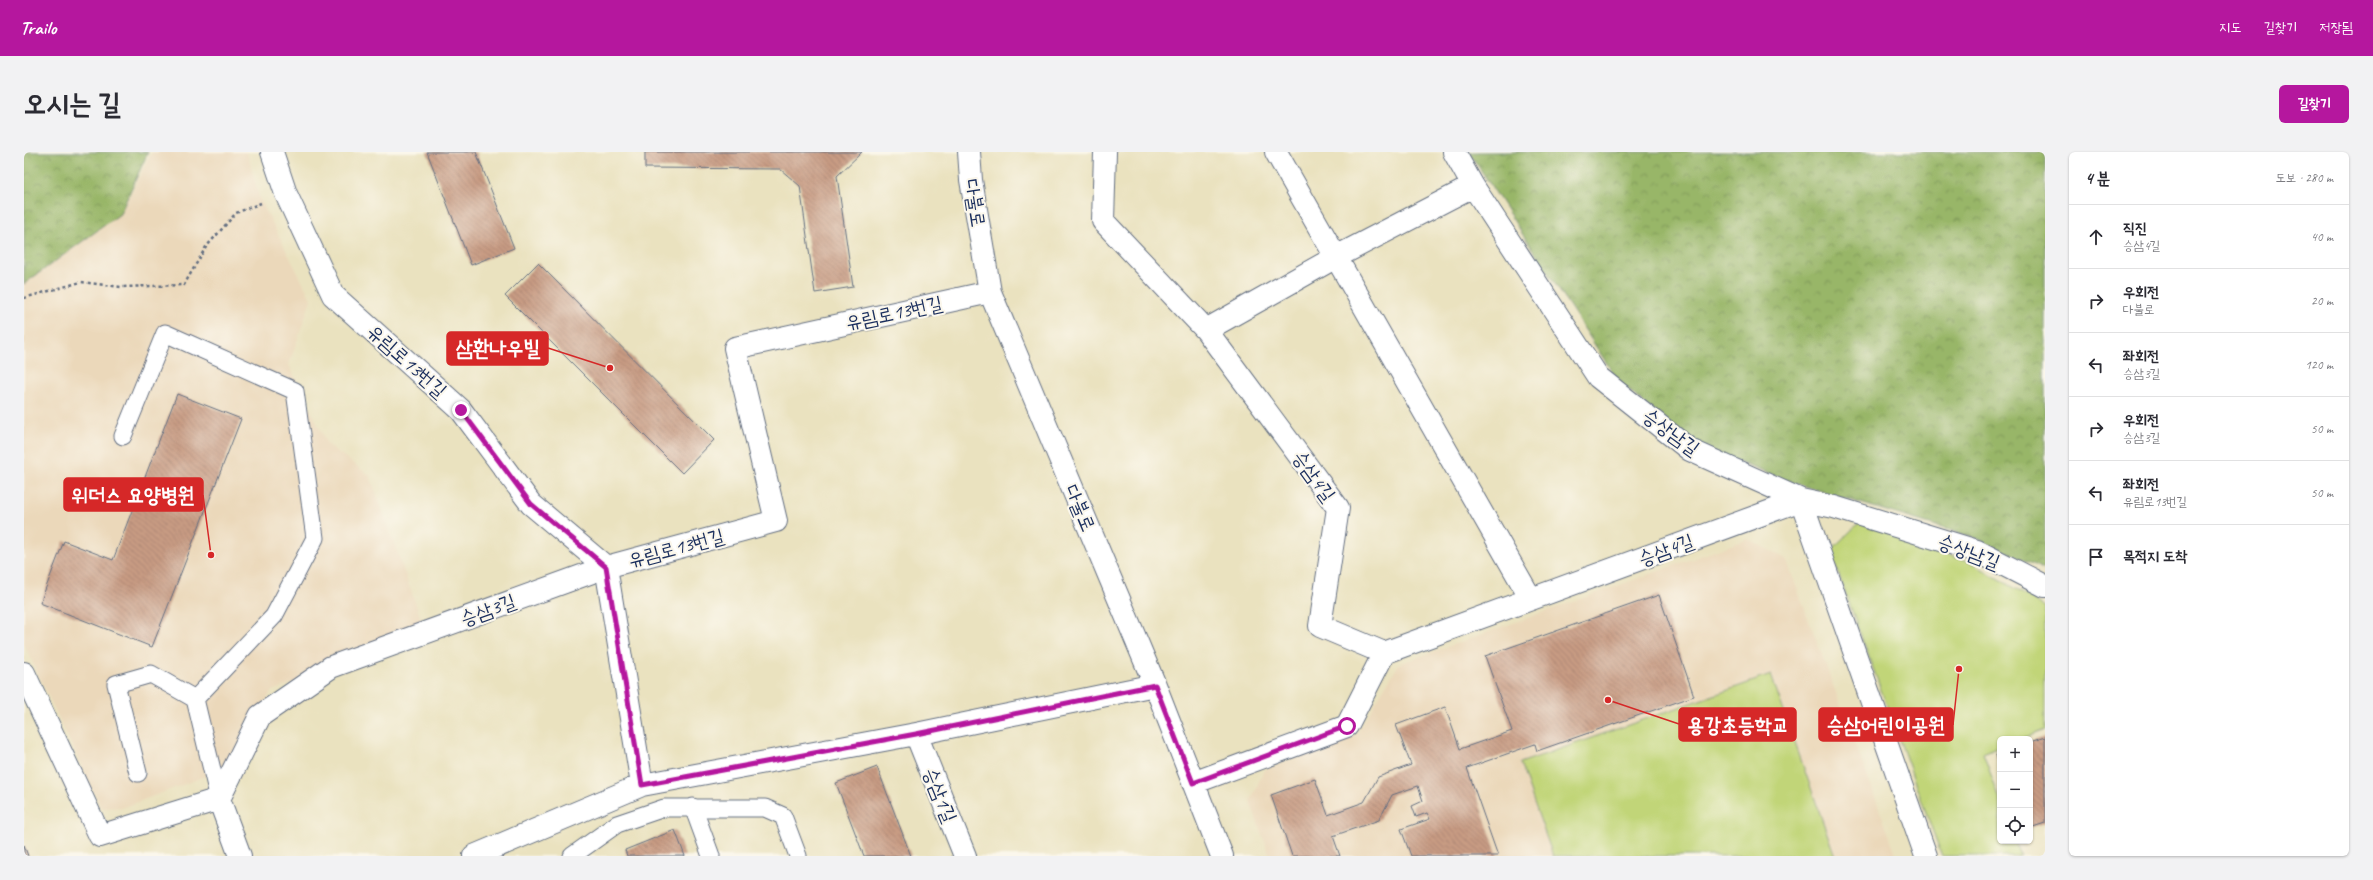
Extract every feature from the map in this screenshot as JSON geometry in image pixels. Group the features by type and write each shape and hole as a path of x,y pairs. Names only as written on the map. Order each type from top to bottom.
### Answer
{"street":[{"name":"유림로13번길","path":"272,152 286,194 333,295 461,410 531,504 606,567 776,521 735,348 990,292"},
{"name":"다불로","path":"969,152 971,180 990,292 1155,685 1222,856"},
{"name":"승삼4길","path":"1105,152 1103,221 1206,330 1338,508 1320,626 1384,653 1801,500"},
{"path":"1276,152 1531,599"},
{"name":"승상남길","path":"1454,152 1473,186 1598,377 1690,450 1801,500 1834,507 1977,551 2045,586"},
{"path":"1206,330 1336,257 1473,186"},
{"path":"1801,500 1926,856"},
{"path":"606,567 642,785"},
{"name":"승삼3길","path":"219,799 260,716 331,667 606,567"},
{"path":"1193,783 1347,726 1384,653"},
{"path":"24,673 100,836 219,799 240,856"},
{"path":"474,856 642,785 916,734 1155,685"},
{"name":"승삼1길","path":"916,734 965,856"}],"lane":[{"path":"123,436 165,334 295,392 315,538 274,616 195,699"},
{"path":"138,773 116,684 151,674 195,699 219,799"},
{"path":"693,807 711,856"},
{"path":"572,856 617,824 664,808 693,807 765,808 784,816 798,856"}],"path":[{"path":"24,298 81,282 121,287 184,286 206,247 236,213 286,194"}],"shaded area":[{"path":"152,152 247,152 259,197 311,299 289,365 327,444 370,476 426,633 272,691 224,769 125,807 101,808 24,644 24,284 120,214"},
{"path":"1748,539 1786,559 1897,856 1270,856 1250,802 1264,770 1356,735 1399,664"}],"green space":[{"path":"24,152 148,152 120,214 24,284"},
{"path":"1469,152 2045,152 2045,570 1976,538 1791,482 1693,445 1619,382"},
{"path":"1859,523 1974,564 2045,607 2045,730 2029,736 1997,736 1997,747 1983,753 1997,792 1997,844 2016,844 2020,856 1942,856 1830,551"},
{"path":"1771,675 1835,856 1553,856 1520,763"}],"building":[{"path":"427,152 476,152 514,248 471,265"},
{"path":"645,152 862,152 837,176 853,287 815,293 800,186 780,169 645,168"},
{"path":"538,263 714,440 682,473 505,296"},
{"path":"177,394 241,419 152,647 40,603 64,541 113,560"},
{"path":"1659,595 1694,696 1537,751 1535,744 1467,768 1498,856 1411,856 1401,829 1430,819 1427,813 1416,817 1412,806 1423,801 1418,786 1392,795 1379,820 1333,836 1340,856 1292,856 1271,795 1315,779 1328,815 1364,802 1378,777 1411,765 1396,725 1445,707 1460,749 1512,731 1485,656"},
{"path":"2045,737 2045,823 2033,827 2033,772 2033,741"},
{"path":"877,767 911,856 864,856 836,783"},
{"path":"675,830 685,856 627,856 625,850"},
{"path":"24,845 28,856 24,856"}],"place":[{"name":"삼환나우빌","path":"610,368"},
{"name":"위더스 요양병원","path":"211,555"},
{"name":"승삼어린이공원","path":"1959,669"},
{"name":"용강초등학교","path":"1608,700"}],"route":[{"path":"461,410 531,504 606,567 642,785 916,734 1155,685 1193,783 1347,726"}]}
